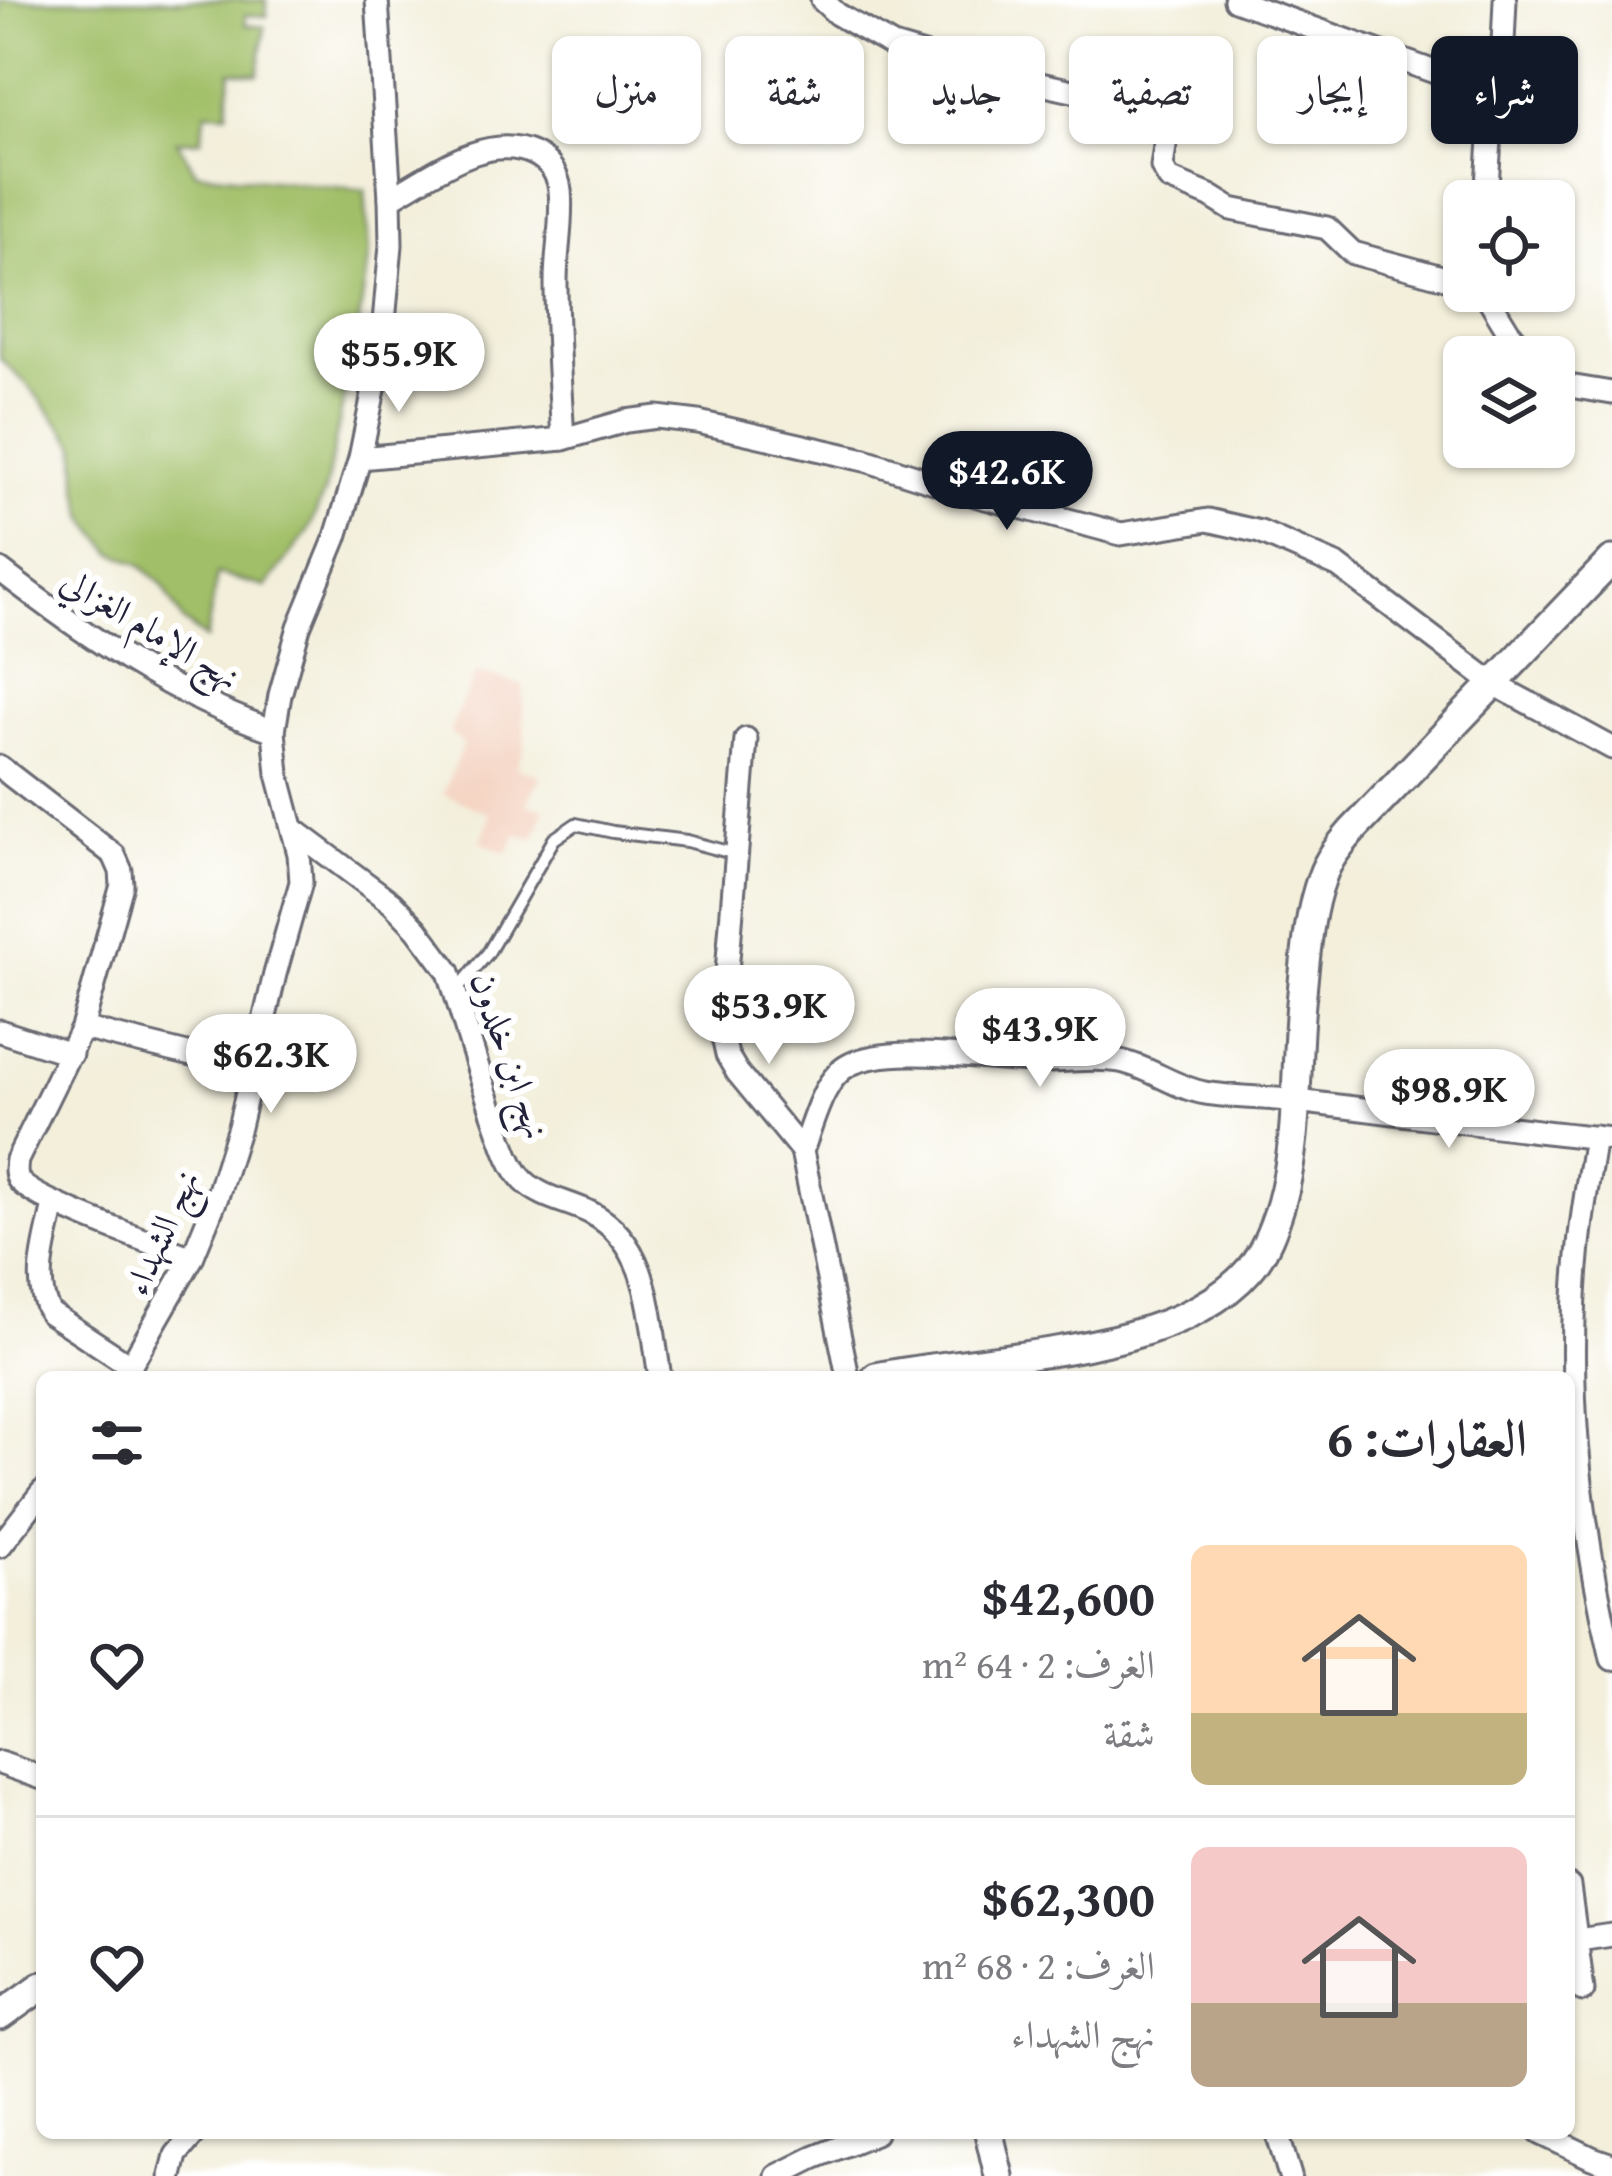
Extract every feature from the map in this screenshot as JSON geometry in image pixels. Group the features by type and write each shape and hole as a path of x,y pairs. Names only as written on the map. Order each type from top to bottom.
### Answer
{"street":[{"name":"نهج الشهداء","path":"127,1371 192,1258 228,1163 301,882 302,869 278,774 274,731 299,627 336,537 360,458 381,355 391,245 376,0"},
{"path":"822,0 893,46 972,70 1164,111 1169,118 1162,166 1169,179 1232,209 1327,228 1353,253 1443,278"},
{"path":"1235,0 1431,71"},
{"path":"1503,36 1505,0"},
{"path":"1487,180 1490,144"},
{"path":"390,198 451,163 493,149 530,152 556,173 560,188 556,282 562,440"},
{"path":"1575,387 1612,393"},
{"path":"360,458 562,440 657,417 865,460 1121,534 1208,520 1260,532 1338,566 1494,684 1612,748"},
{"path":"915,1371 1133,1334 1174,1321 1214,1300 1250,1269 1282,1202 1292,1148 1303,985 1315,902 1330,858 1612,560"},
{"name":"نهج الإمام الغزالي","path":"0,570 48,608 165,683 274,731"},
{"path":"746,739 722,1033 737,1072 802,1151 847,1371"},
{"path":"0,767 114,856 122,885 82,1028 17,1160 16,1172 23,1186 54,1203 192,1258"},
{"name":"نهج ابن خلدون","path":"292,829 392,903 436,953 448,972 503,1143 522,1180 603,1219 628,1244 645,1285 659,1371"},
{"path":"82,1028 252,1070"},
{"path":"0,1031 71,1054"},
{"path":"802,1151 838,1071 854,1062 899,1054 1115,1060 1205,1093 1604,1138 1577,1261 1577,1460 1612,1659"},
{"path":"54,1203 42,1274 45,1305 127,1371"},
{"path":"0,1546 36,1500"},
{"path":"0,1763 36,1776"},
{"path":"1575,1922 1583,1990"},
{"path":"1578,1940 1612,1935"},
{"path":"0,2017 36,1990"},
{"path":"171,2176 176,2155 190,2139"},
{"path":"777,2176 860,2139"},
{"path":"990,2139 998,2176"},
{"path":"1279,2139 1290,2176"},
{"path":"1552,2139 1612,2164"}],"lane":[{"path":"455,993 488,953 554,839 576,824 687,841 736,854"}],"shaded area":[{"path":"476,672 523,685 525,747 517,767 540,776 527,805 545,808 534,839 517,834 507,853 481,842 490,814 443,794 463,744 449,732"}],"green space":[{"path":"0,0 266,0 267,16 245,15 246,25 265,27 258,74 231,71 227,113 206,112 201,140 177,141 196,172 365,190 369,253 325,491 308,531 266,587 217,574 206,639 183,621 162,584 138,563 112,552 86,519 78,485 77,446 28,385 0,359"}]}
